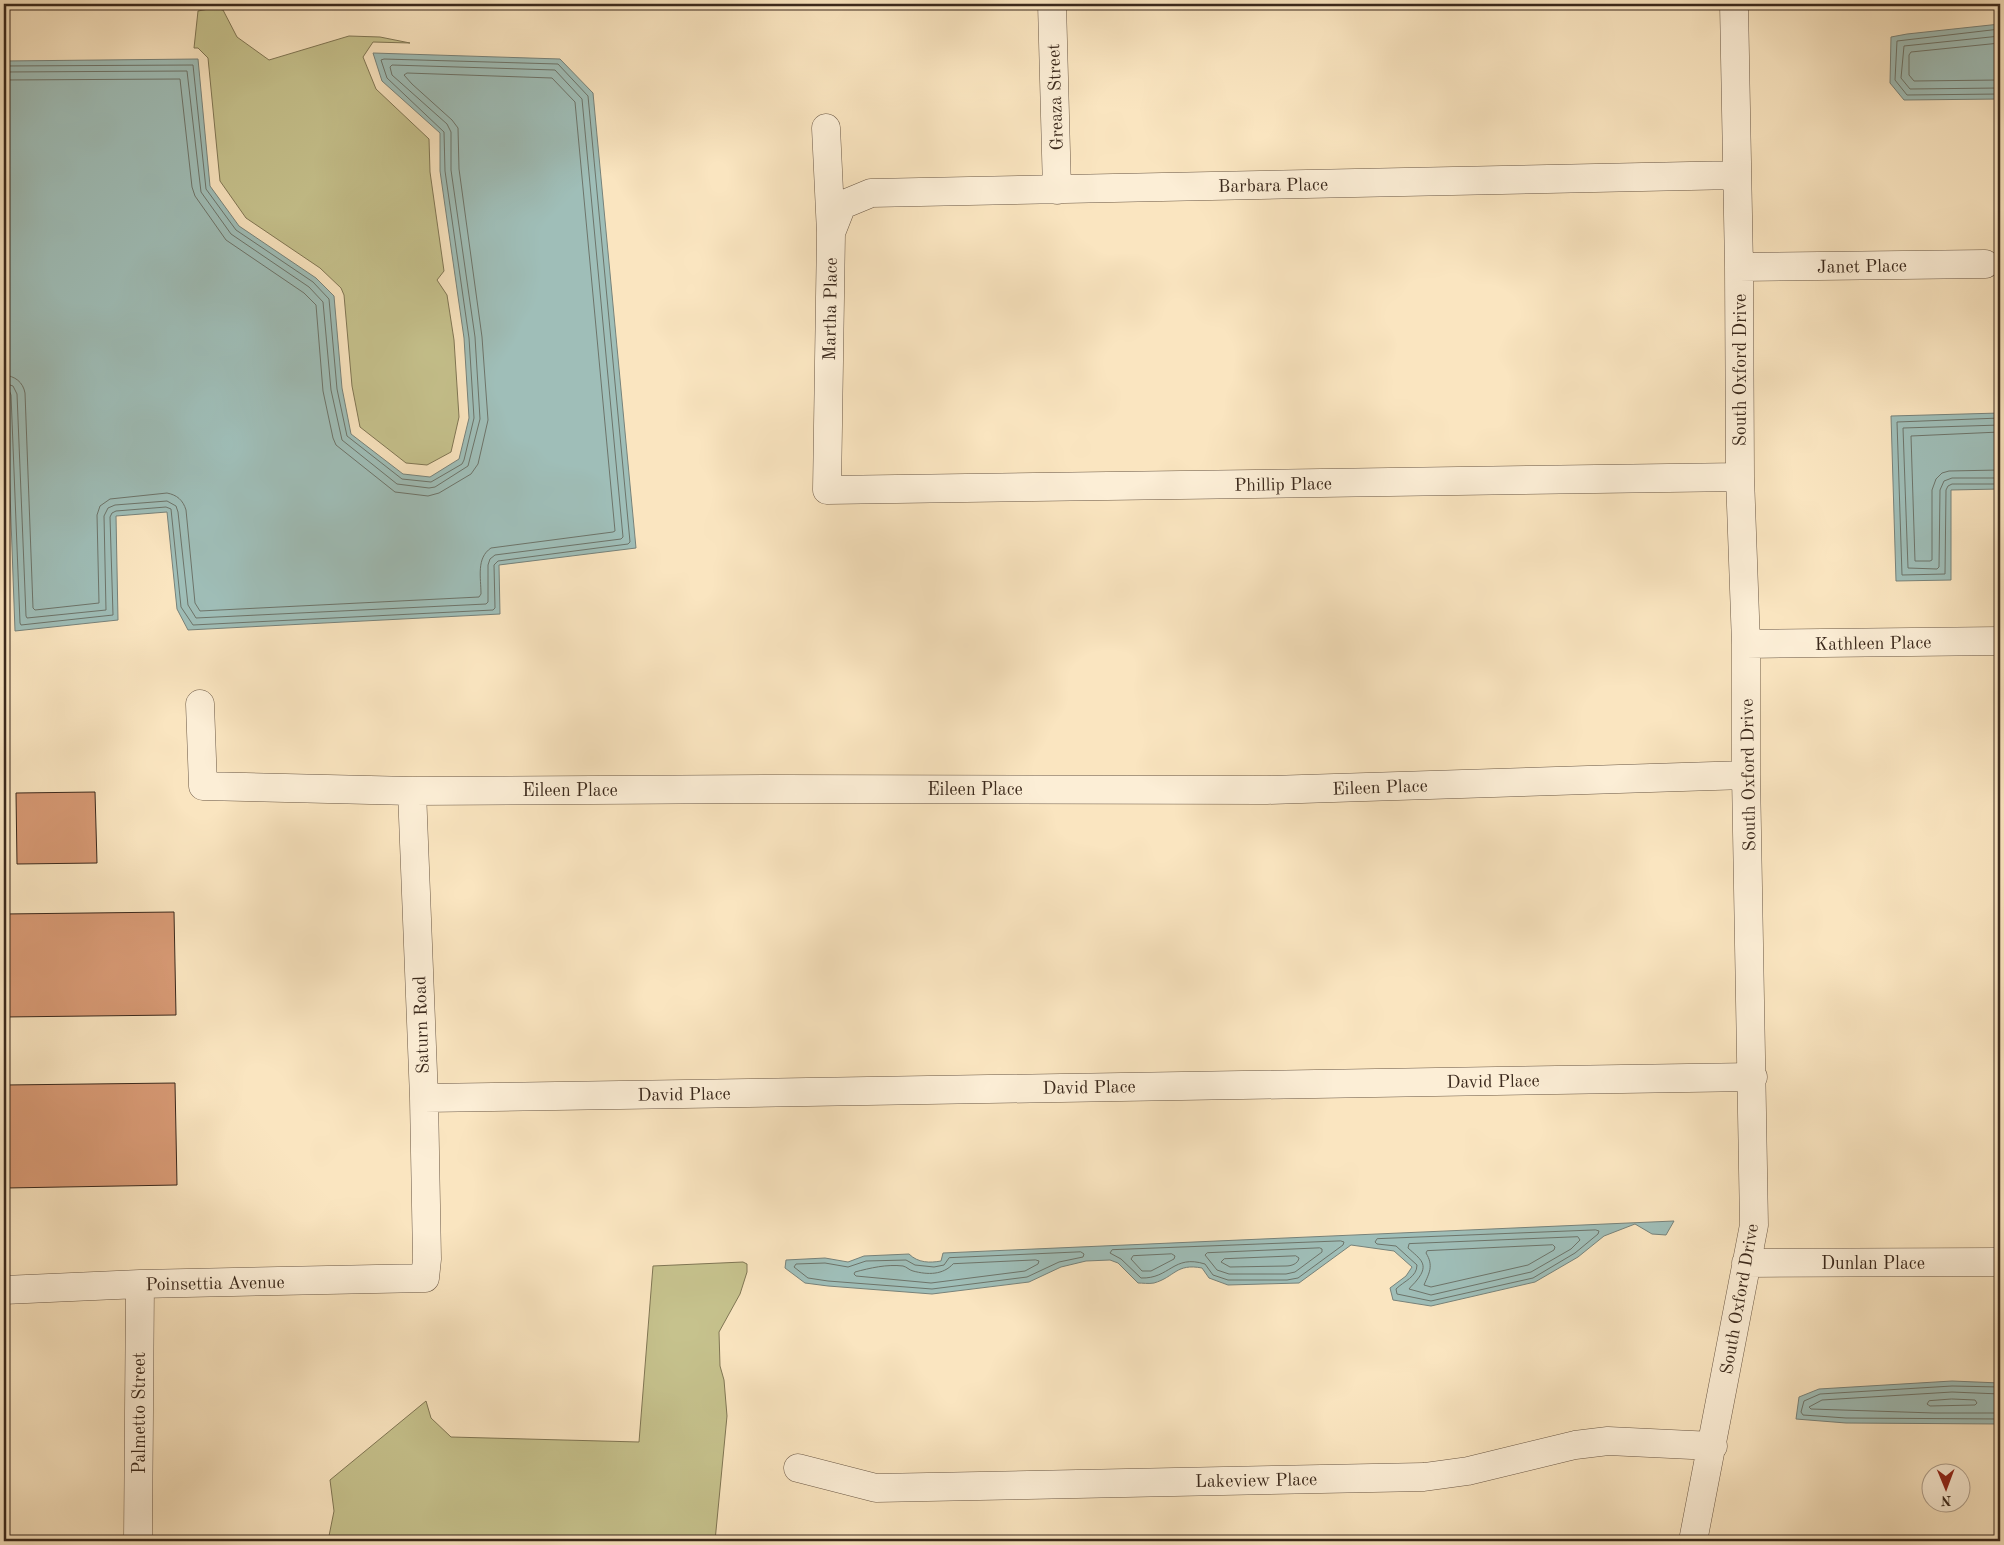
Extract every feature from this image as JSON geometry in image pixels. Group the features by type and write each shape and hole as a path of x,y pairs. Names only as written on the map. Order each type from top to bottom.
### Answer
{"street":[{"name":"Greaza Street","path":"1052,4 1057,190"},
{"name":"South Oxford Drive","path":"1694,1541 1754,1225 1753,1076 1746,775 1746,644 1740,477 1739,267 1734,4"},
{"name":"Martha Place","path":"826,128 831,233 827,490"},
{"name":"Barbara Place","path":"831,233 842,205 871,193 1737,174"},
{"name":"Janet Place","path":"1739,267 1985,264"},
{"name":"Phillip Place","path":"827,490 1740,477"},
{"name":"Kathleen Place","path":"1746,644 2000,641"},
{"name":"Eileen Place","path":"200,704 203,786 412,790 1267,790 1746,775"},
{"name":"Saturn Road","path":"412,790 424,1098 426,1269"},
{"name":"David Place","path":"424,1098 1753,1076"},
{"name":"Dunlan Place","path":"1746,1263 2000,1262"},
{"name":"Poinsettia Avenue","path":"4,1290 426,1269"},
{"name":"Palmetto Street","path":"138,1541 140,1284"},
{"name":"Lakeview Place","path":"798,1468 876,1488 1414,1478 1468,1471 1575,1445 1600,1442 1713,1446"}],"shaded area":[{"path":"214,8 223,10 237,37 269,60 349,36 380,37 410,43 373,42 363,57 376,89 429,139 430,172 444,271 437,280 447,295 454,340 459,417 451,452 427,465 406,463 360,427 352,386 344,295 341,288 320,268 246,218 220,181 208,58 198,48 194,48 198,11"},
{"path":"743,1262 747,1264 747,1272 740,1294 719,1332 720,1366 724,1380 727,1416 715,1541 328,1541 334,1511 330,1480 426,1401 431,1418 451,1437 639,1442 653,1266"}],"water":[{"path":"2000,24 2000,99 1904,100 1890,83 1891,37"},
{"path":"373,53 560,59 593,93 636,548 499,565 500,614 188,630 177,609 167,512 116,516 118,620 15,631 4,326 4,61 198,59 210,186 239,226 316,278 334,296 342,388 351,434 403,474 430,477 459,459 469,418 464,338 440,171 440,133 382,81"},
{"path":"2000,413 2000,489 1951,490 1951,580 1896,581 1891,416"},
{"path":"1674,1221 1666,1235 1652,1234 1635,1224 1604,1236 1578,1257 1535,1282 1431,1306 1393,1300 1390,1288 1406,1276 1412,1267 1394,1251 1351,1245 1299,1283 1228,1285 1209,1278 1202,1268 1186,1267 1154,1283 1138,1283 1118,1263 1110,1260 1086,1261 1061,1267 1029,1282 932,1294 805,1283 785,1268 786,1260 825,1258 848,1262 864,1256 909,1254 920,1261 933,1262 941,1261 943,1253"},
{"path":"1952,1381 2000,1383 2000,1424 1846,1423 1796,1419 1799,1397 1819,1389"}],"building":[{"path":"95,792 97,863 17,864 16,793"},
{"path":"174,912 176,1015 4,1017 4,914"},
{"path":"175,1083 177,1185 6,1188 5,1085"}]}
